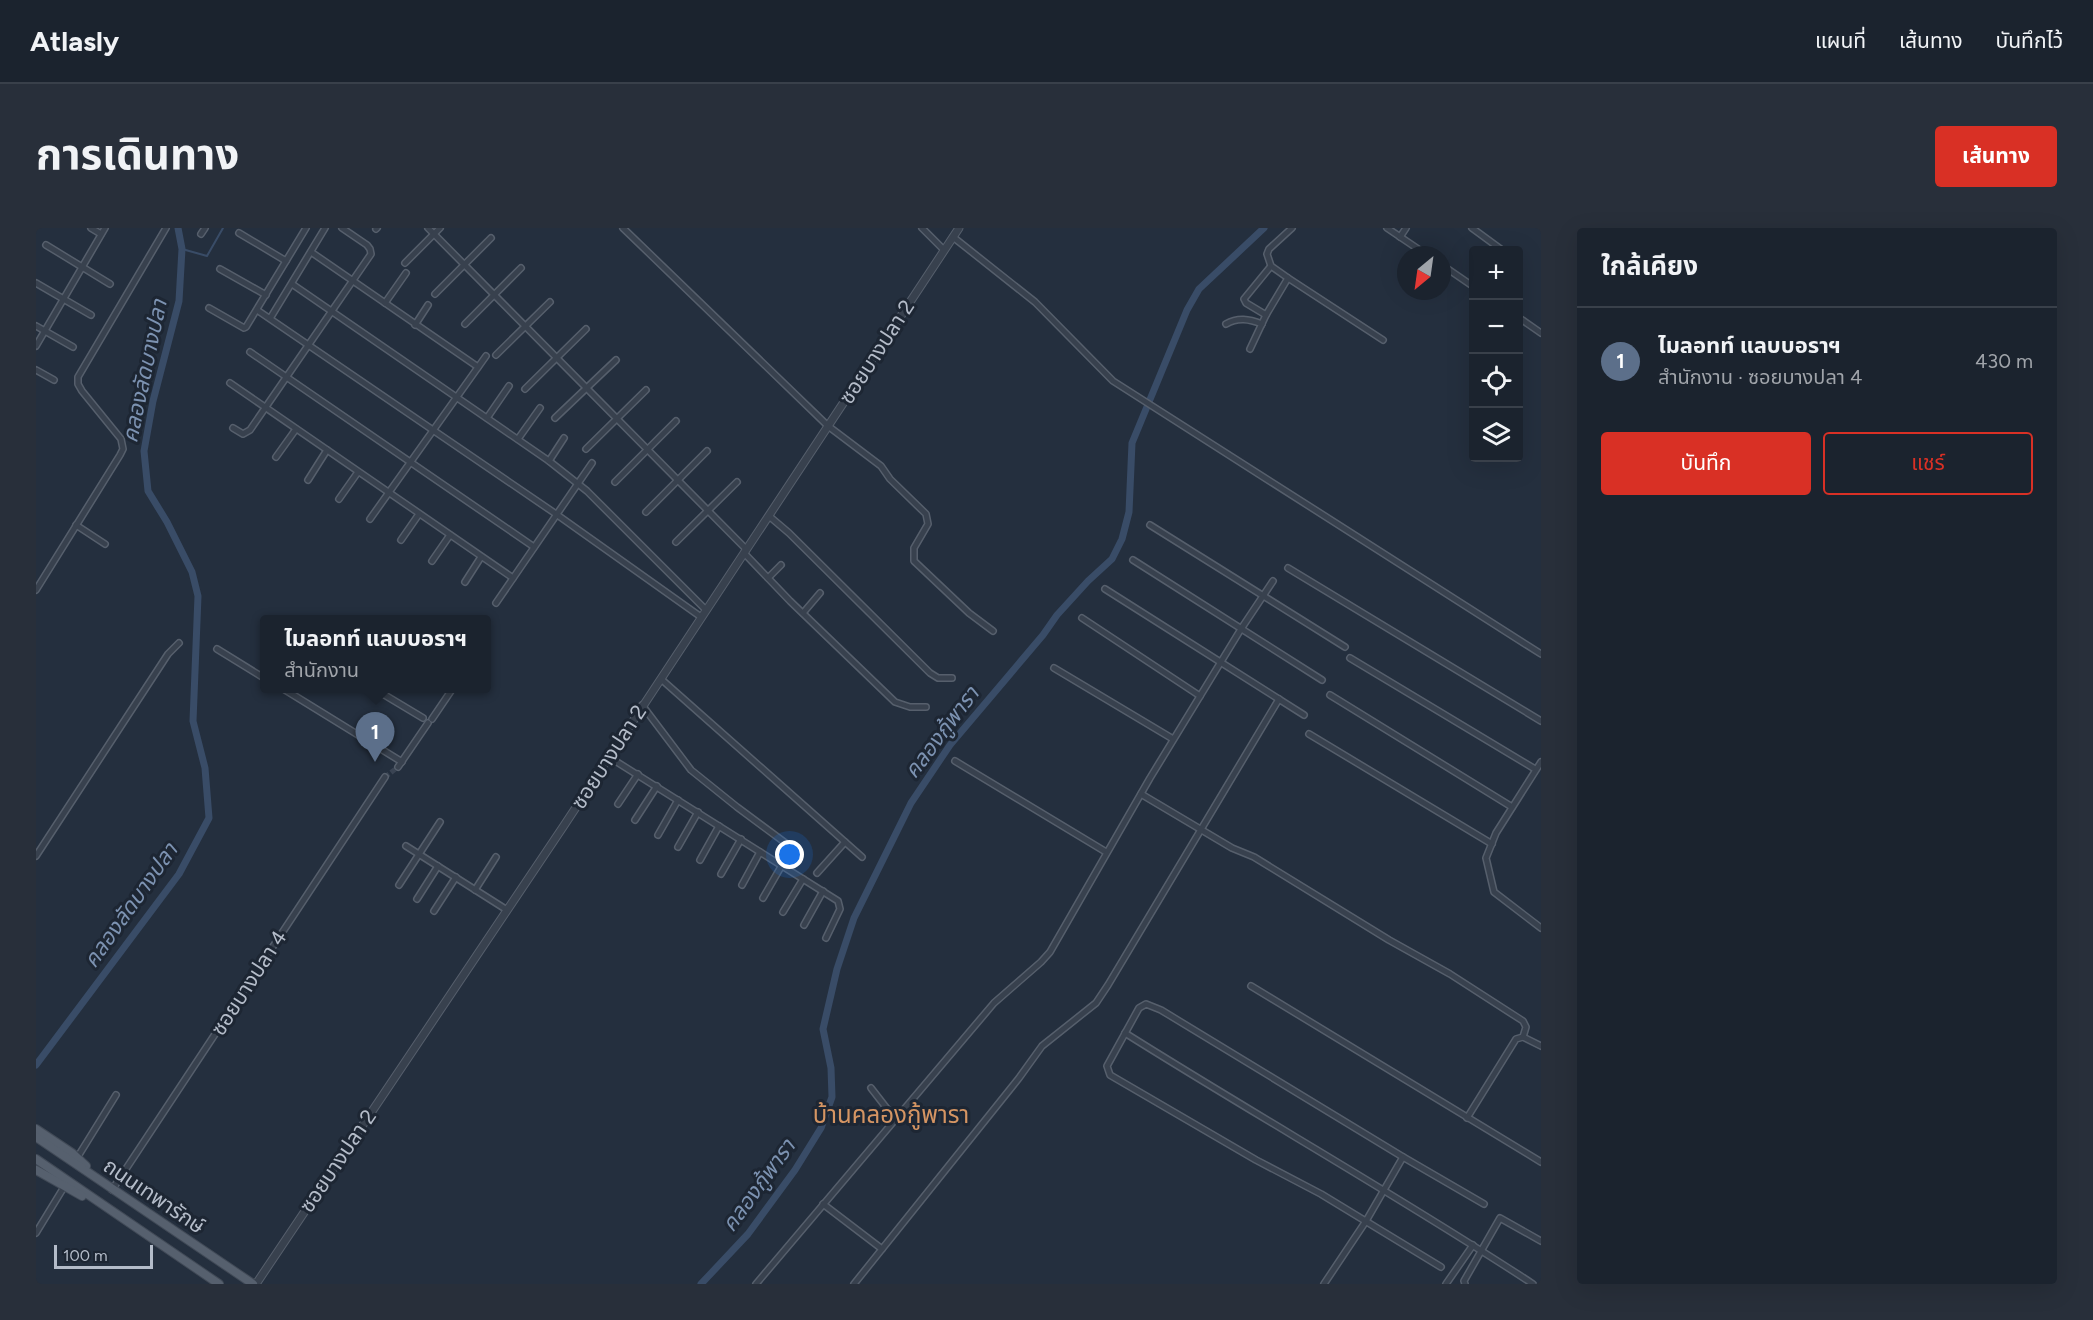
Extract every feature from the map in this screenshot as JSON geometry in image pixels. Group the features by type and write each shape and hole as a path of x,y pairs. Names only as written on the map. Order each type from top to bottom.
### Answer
{"main road":[{"name":"ถนนเทพารักษ์","path":"36,1135 254,1284"},
{"path":"36,1135 76,1158 111,1188"},
{"name":"ถนนเทพารักษ์","path":"36,1159 208,1281 219,1284"},
{"path":"36,1170 64,1187 104,1206"}],"street":[{"path":"36,346 103,231 91,228"},
{"path":"36,590 123,448 121,439 82,391 78,384 78,377 166,228"},
{"path":"210,308 244,328 248,325 306,228"},
{"path":"271,317 325,228"},
{"path":"233,428 243,434 247,433 371,254 367,245 342,228"},
{"path":"428,228 708,510 768,579 895,702 910,707 926,707"},
{"path":"405,263 440,228"},
{"path":"623,228 828,426 881,466 890,479 926,514 928,524 913,552 915,564 969,613 993,631"},
{"path":"922,228 944,250"},
{"name":"ซอยบางปลา 2","path":"254,1284 507,910 959,228"},
{"path":"1292,228 1269,249 1267,258 1271,266 1383,340"},
{"path":"1387,228 1414,246"},
{"path":"1400,237 1406,228"},
{"path":"1472,228 1497,246"},
{"path":"239,233 286,261"},
{"path":"953,237 1035,302 1113,381 1541,654"},
{"path":"435,294 491,238"},
{"path":"46,245 110,284"},
{"path":"311,252 478,367"},
{"path":"1266,315 1246,303 1244,299 1271,266"},
{"path":"465,324 521,268"},
{"path":"220,269 266,295"},
{"path":"1451,271 1469,284"},
{"path":"386,303 406,273"},
{"path":"1251,349 1266,315 1288,278"},
{"path":"36,283 91,315"},
{"path":"292,284 549,461 578,484 706,610"},
{"path":"496,355 550,302"},
{"path":"415,325 428,305"},
{"path":"257,310 271,317 556,514 701,617"},
{"path":"1226,324 1233,320 1244,319 1262,324"},
{"path":"1523,321 1541,333"},
{"path":"36,326 73,347"},
{"path":"525,389 585,329"},
{"path":"250,352 534,547"},
{"path":"370,519 486,356"},
{"path":"555,418 616,360"},
{"path":"36,370 54,380"},
{"path":"230,383 513,578"},
{"path":"487,418 509,386"},
{"path":"586,449 646,390"},
{"path":"518,439 540,408"},
{"path":"615,482 676,420"},
{"path":"276,457 296,429"},
{"path":"549,461 564,438"},
{"path":"308,480 327,450"},
{"path":"646,512 708,451"},
{"path":"496,603 592,463"},
{"path":"339,498 358,472"},
{"path":"676,542 737,482"},
{"path":"401,540 419,514"},
{"path":"769,516 789,532 930,673 938,678 952,678"},
{"path":"76,525 105,544"},
{"path":"1150,525 1345,647"},
{"path":"432,561 450,536"},
{"path":"465,582 481,557"},
{"path":"1133,560 1322,680"},
{"path":"768,579 781,566"},
{"path":"1288,568 1541,721"},
{"path":"756,1284 994,1003 1046,957 1173,739 1273,581"},
{"path":"1106,590 1304,715"},
{"path":"803,613 820,593"},
{"path":"683,604 690,594"},
{"path":"1082,618 1200,696"},
{"path":"36,856 168,654 179,643"},
{"path":"217,649 260,676"},
{"path":"1350,658 1535,769"},
{"path":"1054,668 1173,739"},
{"path":"661,679 862,857"},
{"path":"290,693 400,765 450,693"},
{"path":"381,693 423,718"},
{"path":"1330,695 1512,807"},
{"path":"854,1284 1042,1046 1096,1003 1279,699"},
{"path":"642,705 691,770 795,850"},
{"path":"1309,734 1492,844"},
{"path":"609,757 838,900 840,904 838,914 826,938"},
{"path":"955,761 1106,852"},
{"path":"1541,762 1496,833 1486,858 1494,892 1541,928"},
{"path":"618,804 638,774"},
{"name":"ซอยบางปลา 4","path":"111,1188 385,777"},
{"path":"635,820 657,786"},
{"path":"1141,794 1232,848 1254,857 1389,940 1450,974 1523,1021 1526,1027 1522,1037 1514,1042 1467,1118"},
{"path":"658,835 678,800"},
{"path":"678,847 698,812"},
{"path":"399,885 440,822"},
{"path":"700,860 719,826"},
{"path":"721,874 741,839"},
{"path":"817,873 845,842"},
{"path":"406,846 507,910"},
{"path":"742,885 760,852"},
{"path":"475,890 496,857"},
{"path":"763,898 782,865"},
{"path":"417,899 438,866"},
{"path":"434,911 456,877"},
{"path":"783,912 803,879"},
{"path":"804,925 823,891"},
{"path":"1251,986 1541,1162"},
{"path":"1441,1266 1322,1194 1256,1161 1110,1075 1107,1066 1139,1008 1143,1005 1151,1005 1484,1204"},
{"path":"1125,1033 1196,1078 1303,1140 1533,1284"},
{"path":"1522,1037 1541,1046"},
{"path":"871,1088 895,1119"},
{"path":"76,1158 116,1095"},
{"path":"1324,1284 1366,1221 1403,1157"},
{"path":"36,1233 64,1187"},
{"path":"823,1204 882,1249"},
{"path":"1465,1284 1464,1281 1500,1218 1541,1241"},
{"path":"1446,1284 1473,1245"}],"waterway":[{"name":"คลองลัดบางปลา","path":"36,1065 179,874 209,818 205,768 193,721 198,596 192,572 167,522 148,491 144,451 153,401 179,301 182,249 178,228"},
{"path":"182,249 207,256 223,228"},
{"name":"คลองกู้พารา","path":"701,1284 748,1234 795,1170 821,1128 832,1097 831,1068 823,1029 837,969 854,918 911,803 950,745 1043,635 1057,615 1112,559 1122,539 1129,512 1132,443 1187,310 1199,289 1264,228"}],"tunnel":[{"path":"385,777 398,767"}],"place":[{"name":"ไมลอทท์ แลบบอราฯ","path":"375,762"}],"district":[{"name":"บ้านคลองกู้พารา","path":"891,1115"}]}
